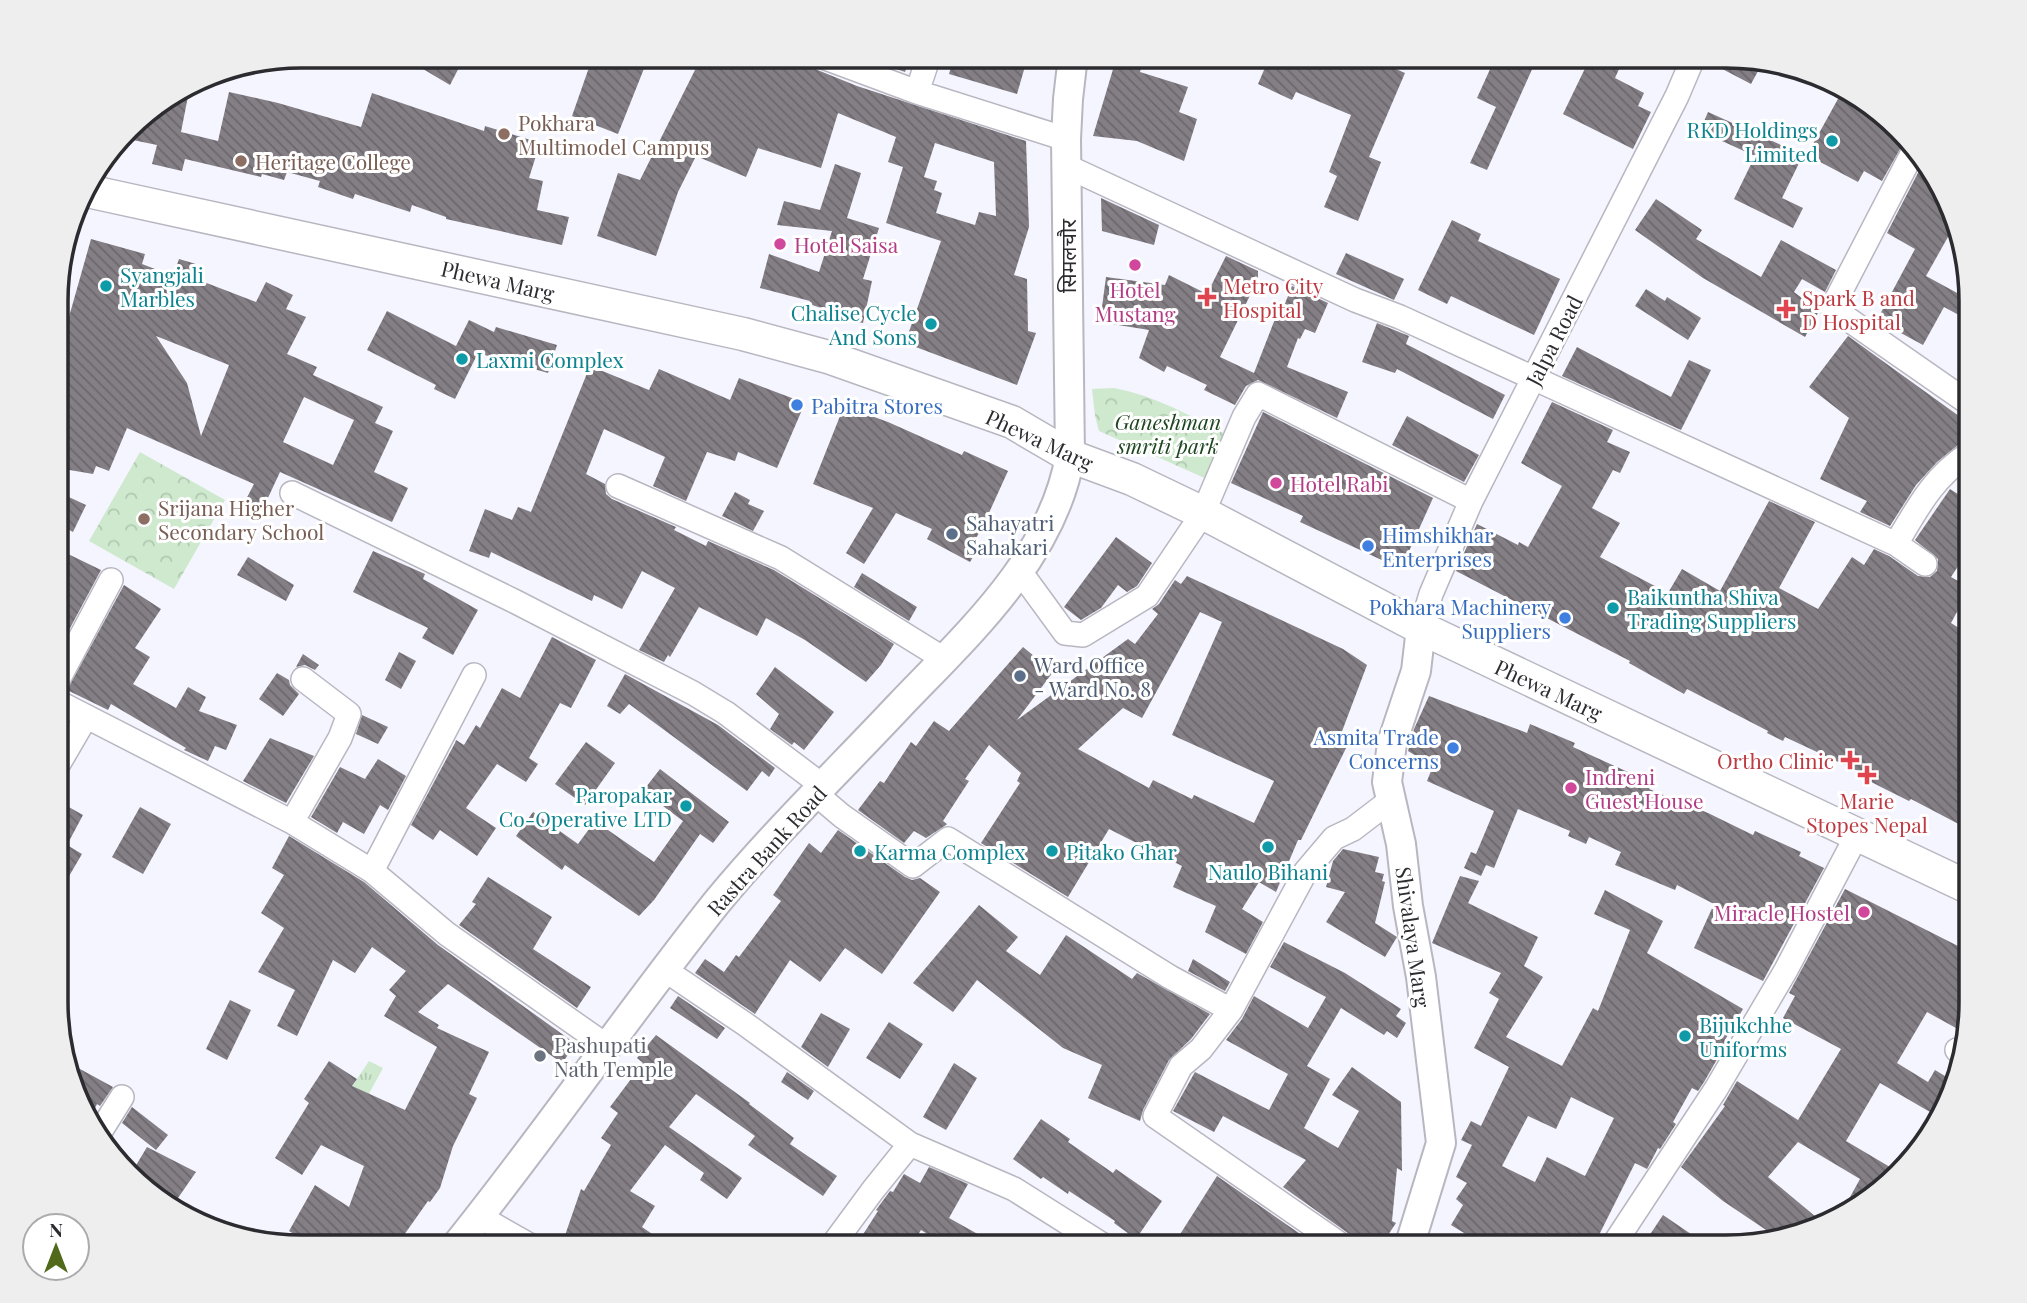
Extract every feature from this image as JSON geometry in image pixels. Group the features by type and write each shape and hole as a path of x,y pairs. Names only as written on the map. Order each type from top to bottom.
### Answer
{"highway":[{"name":"Phewa Marg","path":"96,193 743,334 828,357 1012,422 1070,456 1132,479 1203,513 1421,628 1958,882"}],"main road":[{"name":"सिमलचौर","path":"1070,456 1066,152 1072,68"},
{"name":"Rastra Bank Road","path":"466,1235 719,900 996,601 1042,538 1067,477 1070,456"},
{"name":"Shivalaya Marg","path":"1413,1234 1441,1143 1421,976 1408,906 1401,844 1387,782 1392,743 1416,671 1421,628"}],"street":[{"path":"852,68 1066,152 1355,300 1400,317 1896,544 1926,564"},
{"path":"917,92 925,68"},
{"name":"Jalpa Road","path":"1421,628 1431,594 1471,502 1671,108 1689,68"},
{"path":"1909,159 1832,308 1958,396"},
{"path":"1019,570 1065,633 1083,635 1147,596 1203,513 1244,417 1258,394 1471,502"},
{"path":"1896,544 1928,489 1958,461"},
{"path":"618,486 781,558 944,659"},
{"path":"292,494 516,602 693,693 726,713 820,790 842,816 913,866 948,839 1170,976 1231,1010"},
{"path":"68,661 111,580"},
{"path":"372,871 474,675"},
{"path":"292,822 340,738 349,715 303,679"},
{"path":"68,707 292,822 372,871 447,934 608,1047"},
{"path":"68,748 86,717"},
{"path":"1326,1234 1155,1116 1181,1066 1201,1049 1231,1010 1306,871 1334,838 1353,829 1391,800"},
{"path":"1621,1234 1716,1089 1786,970 1857,835"},
{"path":"665,970 745,1024 910,1144 1014,1189 1086,1234"},
{"path":"104,1125 122,1097"},
{"path":"840,1235 910,1144"},
{"path":"480,1217 512,1235"}],"green space":[{"name":"Ganeshman smriti park","path":"1114,388 1159,401 1229,436 1209,480 1099,431 1092,389"},
{"path":"140,452 225,500 174,589 89,541"},
{"path":"369,1061 383,1068 349,1130 329,1121"}],"building":[{"path":"421,68 459,68 450,85"},
{"path":"589,68 644,68 618,134 572,116"},
{"path":"696,68 813,68 857,86 1026,141 1029,227 1014,275 1027,279 1028,331 1036,333 1017,385 905,343 941,241 886,223 903,167 888,162 896,137 838,113 821,168 758,148 746,177 696,156 678,192 656,256 597,236 618,173 640,180","holes":["935,143 994,162 996,216 979,212 975,225 936,213 942,193 934,190 937,181 924,177"]},
{"path":"951,68 1025,68 1017,94 949,74"},
{"path":"1113,68 1141,68 1140,72 1188,87 1179,112 1197,119 1184,161 1137,141 1093,136"},
{"path":"1265,68 1394,68 1405,73 1369,157 1381,162 1358,221 1324,207 1337,176 1329,172 1351,115 1296,92 1292,100 1258,84"},
{"path":"1491,68 1533,68 1487,170 1470,163 1496,107 1477,98"},
{"path":"1585,68 1620,68 1615,78 1644,93 1638,106 1651,112 1633,149 1563,114"},
{"path":"1720,68 1758,70 1751,84"},
{"path":"229,92 361,127 372,93 484,131 485,126 540,143 529,178 543,181 537,210 569,217 562,245 446,219 412,205 410,212 355,194 353,199 318,187 320,181 287,172 284,180 185,159 182,171 152,164 157,145 134,140 148,126 188,98 181,132 218,141"},
{"path":"1839,98 1879,126 1901,148 1882,181 1864,171 1858,182 1807,155"},
{"path":"1708,112 1803,155 1782,198 1803,208 1793,228 1734,199 1755,156 1700,131"},
{"path":"835,164 861,173 847,218 879,228 863,279 872,281 863,323 842,319 843,315 809,304 810,301 760,288 769,254 819,272 832,231 777,225 784,201 820,210"},
{"path":"1919,172 1941,212 1948,236 1926,276 1958,293 1958,315 1944,307 1923,345 1877,320 1915,249 1887,233"},
{"path":"1101,198 1159,225 1154,245 1102,231"},
{"name":"Spark B and D Hospital","path":"1656,199 1702,230 1696,239 1761,277 1781,240 1836,270 1825,292 1802,279 1794,292 1819,311 1805,337 1703,278 1635,230"},
{"path":"1452,220 1481,234 1478,241 1560,279 1534,335 1451,296 1447,304 1418,290"},
{"path":"91,239 145,254 142,264 173,276 179,259 196,264 191,277 256,302 266,282 293,295 286,309 306,317 287,354 317,367 313,375 383,407 375,423 393,431 374,472 408,488 392,522 280,472 260,515 242,507 254,484 127,428 109,471 96,466 93,474 68,470 68,320","holes":["156,336 229,365 201,436 187,383","304,397 354,420 333,465 283,442"]},
{"path":"1346,253 1404,279 1394,300 1336,274"},
{"path":"1226,256 1258,271 1258,279 1220,357 1254,373 1275,319 1278,321 1292,286 1328,303 1315,333 1305,329 1300,339 1298,338 1287,367 1348,392 1337,418 1258,380 1246,386 1235,405 1204,390 1207,385 1167,366 1164,372 1139,358 1149,330 1100,322 1106,277 1165,285 1169,275 1207,294"},
{"path":"1646,289 1665,301 1667,297 1701,318 1688,340 1635,306"},
{"path":"387,311 456,346 469,320 494,332 496,327 557,345 548,373 478,353 455,399 434,389 436,385 367,350"},
{"path":"1377,323 1409,336 1406,344 1505,395 1493,419 1397,369 1395,373 1362,362"},
{"path":"1848,336 1958,415 1958,445 1937,462 1916,485 1890,526 1860,512 1867,501 1820,479 1849,418 1809,387"},
{"path":"1577,347 1671,397 1689,360 1711,370 1681,430 1562,376"},
{"path":"590,366 649,390 659,369 730,400 739,378 805,403 777,468 738,452 735,461 707,452 686,501 653,486 665,457 604,429 586,474 605,484 606,494 612,499 676,527 674,530 706,546 708,541 774,570 894,644 866,682 805,640 766,618 757,636 699,607 670,657 668,655 664,662 639,650 675,588 642,571 622,609 594,595 592,601 491,552 489,558 469,551 485,509 512,520 518,507 531,512"},
{"path":"1552,402 1613,430 1607,442 1630,452 1620,473 1613,470 1592,508 1620,523 1600,557 1668,593 1682,569 1720,591 1769,501 1815,522 1779,588 1818,609 1852,557 1864,565 1874,549 1918,576 1930,577 1937,571 1938,559 1915,540 1950,489 1958,494 1958,566 1951,577 1958,581 1958,610 1951,623 1958,627 1958,824 1862,777 1864,774 1785,737 1783,741 1687,689 1684,694 1629,663 1630,661 1456,571 1477,524 1518,545 1519,542 1528,547 1562,486 1521,463"},
{"path":"844,406 962,455 964,451 1008,471 988,515 990,516 974,541 980,545 970,562 927,539 932,529 896,513 864,564 846,553 873,508 813,484"},
{"path":"1263,412 1433,498 1401,569 1300,522 1303,516 1231,483"},
{"path":"1407,416 1479,455 1464,482 1392,445"},
{"path":"735,492 750,500 748,504 764,511 753,531 722,516"},
{"path":"68,497 86,505 73,532 68,529"},
{"path":"1116,537 1152,563 1137,586 1127,592 1118,585 1101,608 1081,620 1064,607"},
{"path":"373,551 425,574 423,579 478,610 453,655 422,638 428,628 353,592"},
{"path":"68,554 101,570 68,632"},
{"path":"248,557 294,585 286,601 237,575"},
{"path":"862,573 917,607 909,621 854,587"},
{"path":"1187,576 1343,649 1367,665 1341,734 1350,740 1301,840 1298,840 1276,892 1259,882 1242,909 1263,922 1246,954 1205,932 1216,906 1173,887 1182,866 1109,829 1068,897 981,843 1020,783 1017,781 1021,773 989,745 965,779 969,781 943,821 947,824 926,838 914,831 904,843 858,810 880,781 884,783 911,742 916,746 934,721 949,731 1023,647 1053,672 1017,720 1128,639 1135,644 1158,614 1152,609 1159,604 1175,580 1181,584","holes":["1200,612 1222,622 1172,735 1274,781 1254,823 1194,795 1192,799 1153,780 1149,788 1078,749 1123,708 1142,718"]},
{"path":"124,585 161,609 135,648 150,657 133,684 176,708 188,687 206,697 199,711 237,725 226,750 215,746 208,761 184,750 186,748 111,704 108,710 68,688"},
{"path":"552,637 596,660 571,708 560,703 529,758 538,764 526,782 497,764 466,808 496,828 477,856 440,830 433,840 411,825 456,740 464,745 476,725 480,728 502,688 520,698"},
{"path":"399,652 416,661 401,689 385,680"},
{"path":"303,654 319,665 315,670 305,665 296,667"},
{"path":"775,667 834,712 804,750 770,729 779,714 756,694"},
{"path":"277,673 289,680 299,694 283,716 259,699"},
{"path":"625,674 718,725 775,768 769,777 762,771 747,791 629,704 620,714 607,706"},
{"path":"1429,696 1527,733 1530,724 1575,743 1573,747 1652,783 1649,789 1753,835 1755,831 1801,852 1799,856 1824,868 1763,981 1694,948 1714,904 1677,885 1675,890 1615,865 1621,852 1589,837 1586,844 1568,836 1570,831 1518,809 1494,868 1486,865 1481,876 1464,868 1471,852 1476,854 1494,811 1427,781 1433,766 1408,751 1414,729"},
{"path":"362,715 388,727 378,744 356,734"},
{"path":"270,738 314,756 286,803 243,781"},
{"path":"586,742 615,763 585,805 555,784"},
{"path":"378,759 406,776 388,810 380,805 364,834 343,822 337,833 311,817 340,767 365,779"},
{"path":"660,769 729,822 713,843 700,834 654,900 639,916 565,865 562,870 516,836 533,812 578,844 595,821 654,862 683,821 643,791"},
{"path":"68,807 83,815 68,843"},
{"path":"140,807 171,824 143,874 112,857"},
{"path":"838,830 905,877 912,880 920,878 940,892 882,974 845,948 820,982 790,960 755,1014 695,973 705,959 724,972 736,955 739,957 781,901 773,895 809,843 821,853"},
{"path":"289,836 364,882 438,945 576,1044 562,1063 448,984 418,1012 439,1025 437,1028 489,1052 469,1094 477,1098 453,1146 440,1188 404,1235 302,1235 289,1231 315,1185 349,1207 364,1166 321,1145 302,1175 275,1158 309,1103 304,1099 329,1061 357,1079 352,1086 405,1110 437,1047 384,1016 396,996 389,990 406,971 372,947 355,973 333,960 297,1036 277,1026 295,990 258,972 284,928 261,913 284,875 272,868"},
{"path":"68,846 82,854 68,878"},
{"path":"1343,849 1379,857 1375,872 1384,874 1382,881 1385,882 1375,923 1397,937 1385,957 1326,922 1345,892 1326,887 1333,861"},
{"path":"1460,876 1479,881 1468,903 1538,937 1524,966 1543,977 1506,1037 1562,1066 1593,1008 1598,1011 1630,930 1594,914 1605,890 1663,921 1647,953 1743,1009 1704,1082 1698,1091 1692,1088 1673,1122 1676,1124 1660,1149 1658,1148 1647,1169 1635,1163 1599,1234 1466,1234 1451,1225 1463,1205 1456,1199 1467,1183 1456,1177 1472,1145 1461,1140 1471,1121 1481,1126 1509,1067 1474,1048 1499,999 1489,993 1501,973 1432,943","holes":["1571,1097 1614,1118 1585,1176 1547,1157 1535,1182 1502,1166 1528,1116 1556,1129"]},
{"path":"488,877 552,917 533,949 591,987 577,1008 459,925 476,904 472,902"},
{"path":"1845,889 1958,946 1956,1028 1927,1012 1897,1063 1928,1082 1935,1070 1946,1076 1931,1112 1880,1083 1846,1141 1889,1167 1867,1187 1849,1198 1860,1179 1798,1142 1768,1177 1815,1216 1767,1231 1723,1201 1681,1167 1725,1106 1723,1105 1737,1081 1798,1120 1841,1049 1783,1018 1795,996 1789,993"},
{"path":"979,905 1018,937 1006,951 1040,975 1066,935 1132,979 1137,973 1210,1014 1191,1039 1169,1060 1140,1121 1088,1098 1102,1065 1063,1048 977,980 953,1012 913,983"},
{"path":"1284,942 1345,973 1401,1009 1396,1016 1406,1023 1397,1038 1387,1031 1384,1035 1341,1008 1307,1066 1330,1079 1304,1128 1338,1148 1359,1111 1332,1095 1352,1067 1401,1102 1402,1171 1397,1168 1392,1221 1396,1223 1389,1234 1350,1234 1283,1187 1306,1160 1223,1116 1214,1132 1173,1111 1195,1072 1269,1110 1288,1074 1226,1040 1242,1019 1254,996 1308,1028 1326,997 1270,967"},
{"path":"1193,959 1230,982 1225,991 1188,971"},
{"path":"678,996 725,1028 717,1039 670,1008"},
{"path":"230,1000 251,1010 227,1060 206,1049"},
{"path":"821,1013 850,1029 828,1067 801,1047"},
{"path":"889,1022 923,1044 900,1079 866,1058"},
{"path":"656,1035 750,1103 794,1138 790,1144 837,1176 823,1196 748,1145 755,1136 696,1094 669,1127 742,1178 727,1199 700,1180 704,1173 665,1145 630,1191 655,1206 642,1227 653,1235 565,1235 581,1189 584,1191 611,1145 601,1138 618,1113 610,1107 643,1063 637,1058"},
{"path":"954,1063 977,1078 946,1130 923,1117"},
{"path":"78,1068 113,1087 100,1106 97,1104 94,1109"},
{"path":"787,1072 814,1091 808,1100 781,1082"},
{"path":"132,1107 168,1135 156,1150 122,1123"},
{"path":"1041,1119 1070,1139 1068,1142 1113,1173 1116,1169 1162,1201 1139,1234 1130,1234 1114,1223 1115,1221 1069,1191 1068,1194 1043,1177 1041,1179 1013,1159"},
{"path":"147,1147 196,1172 178,1198 160,1187 136,1165"},
{"path":"929,1167 968,1184 949,1218 979,1235 928,1235 921,1230 918,1235 863,1235 878,1211 876,1210 890,1191 893,1192 904,1174 920,1183"},
{"path":"1217,1176 1301,1234 1249,1233 1180,1234"},
{"path":"1663,1215 1691,1234 1650,1234"}],"place":[{"name":"Pokhara Multimodel Campus","path":"504,134"},
{"name":"RKD Holdings Limited","path":"1832,141"},
{"name":"Heritage College","path":"241,161"},
{"name":"Hotel Saisa","path":"780,244"},
{"name":"Hotel Mustang","path":"1135,265"},
{"name":"Syangjali Marbles","path":"106,286"},
{"name":"Metro City Hospital","path":"1207,297"},
{"name":"Spark B and D Hospital","path":"1786,309"},
{"name":"Chalise Cycle And Sons","path":"931,324"},
{"name":"Laxmi Complex","path":"462,359"},
{"name":"Pabitra Stores","path":"797,405"},
{"name":"Hotel Rabi","path":"1276,483"},
{"name":"Srijana Higher Secondary School","path":"144,519"},
{"name":"Sahayatri Sahakari","path":"952,534"},
{"name":"Himshikhar Enterprises","path":"1368,546"},
{"name":"Baikuntha Shiva Trading Suppliers","path":"1613,608"},
{"name":"Pokhara Machinery Suppliers","path":"1565,618"},
{"name":"Ward Office - Ward No. 8","path":"1020,676"},
{"name":"Asmita Trade Concerns","path":"1453,748"},
{"name":"Ortho Clinic","path":"1850,760"},
{"name":"Marie Stopes Nepal","path":"1867,775"},
{"name":"Indreni Guest House","path":"1571,788"},
{"name":"Paropakar Co-Operative LTD","path":"686,806"},
{"name":"Naulo Bihani","path":"1268,847"},
{"name":"Karma Complex","path":"860,851"},
{"name":"Pitako Ghar","path":"1052,851"},
{"name":"Miracle Hostel","path":"1864,912"},
{"name":"Bijukchhe Uniforms","path":"1685,1036"},
{"name":"Pashupati Nath Temple","path":"540,1056"}]}
